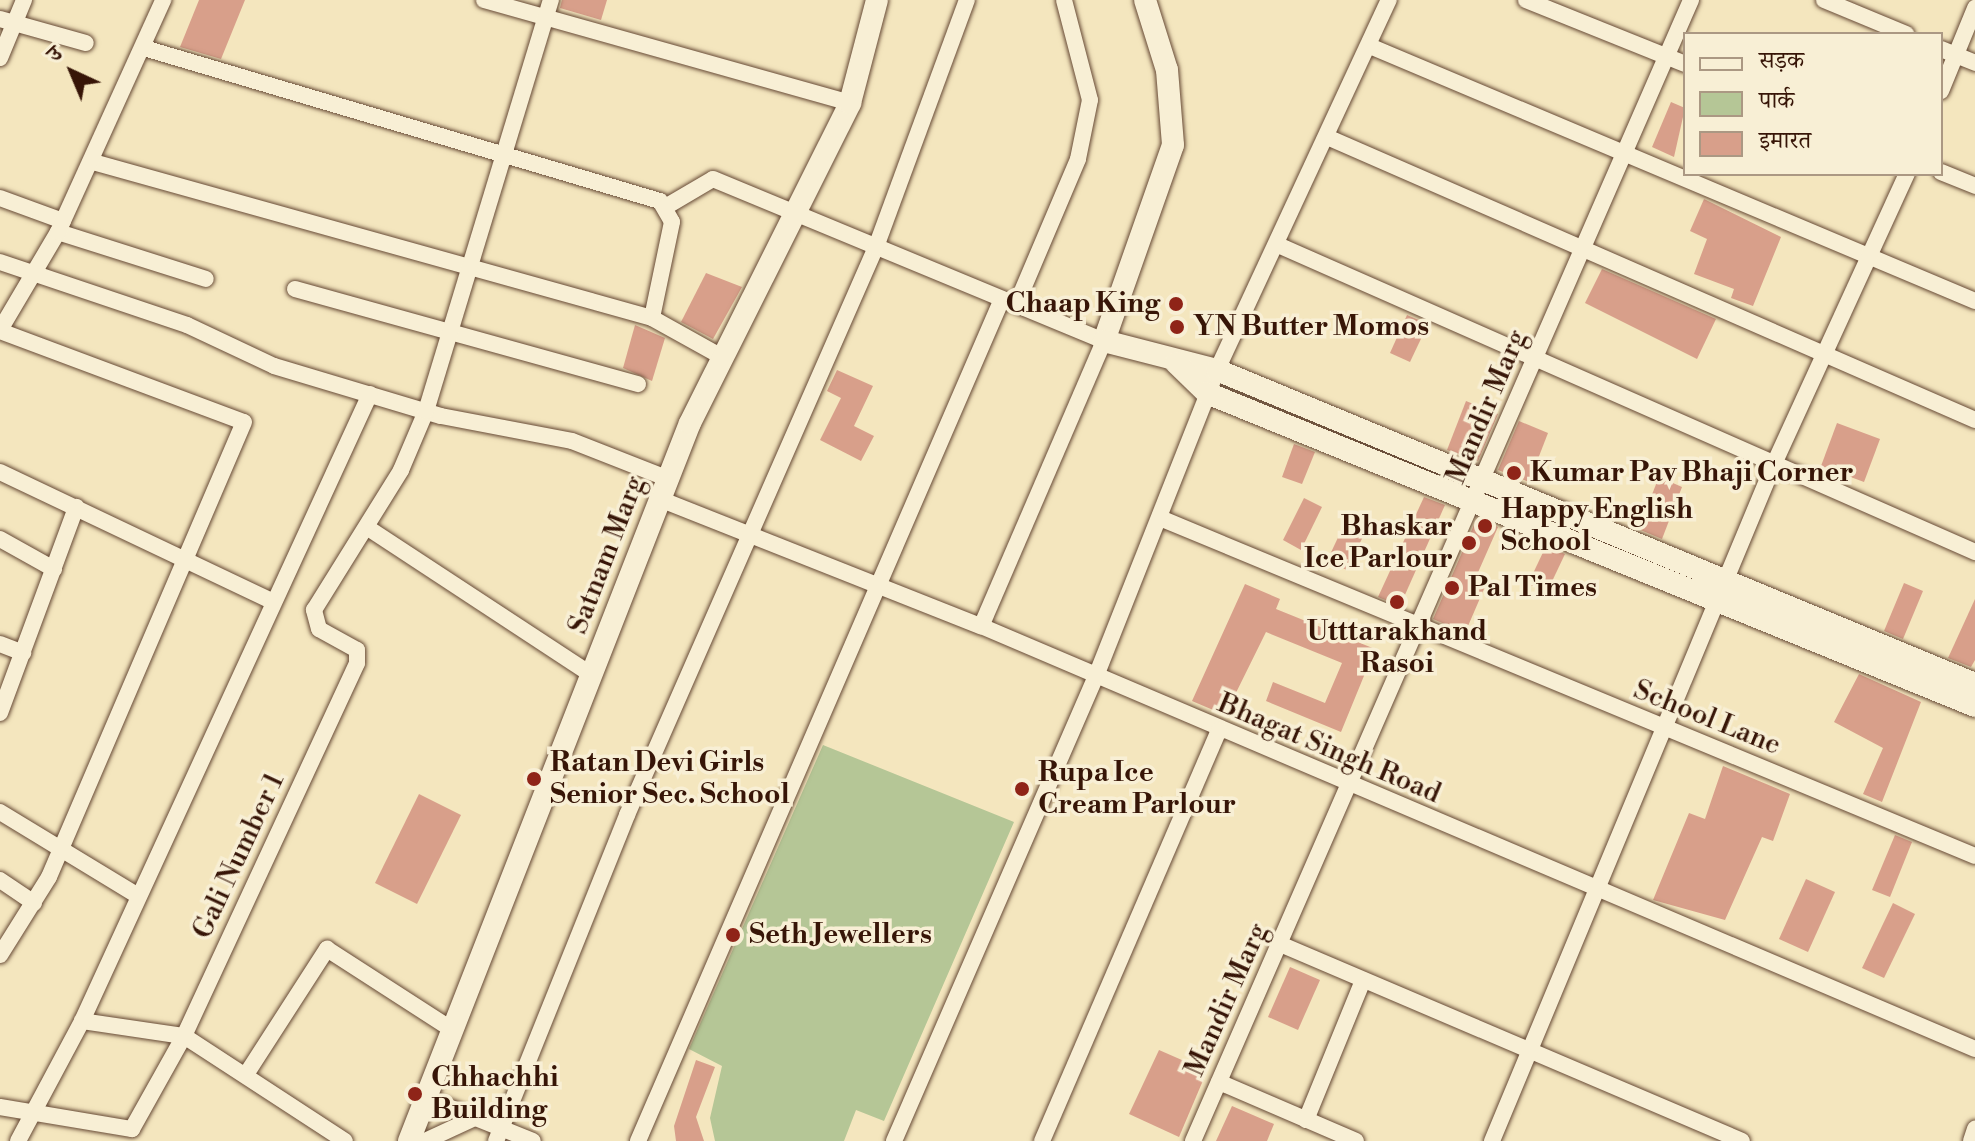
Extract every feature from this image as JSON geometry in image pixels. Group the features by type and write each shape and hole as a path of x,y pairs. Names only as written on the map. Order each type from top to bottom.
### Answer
{"street":[{"path":"0,58 7,23 24,0"},
{"path":"0,955 34,903 62,847 244,422 0,330 61,227 93,162 163,0"},
{"path":"484,0 549,8 850,103"},
{"name":"Satnam Marg","path":"409,1141 666,490 724,358 800,215 850,103 877,0"},
{"path":"499,1134 627,815 755,537 876,247 967,0"},
{"path":"638,1141 881,587 1078,159 1090,100 1064,0"},
{"path":"981,626 1104,341 1173,145 1167,70 1145,0"},
{"path":"894,1141 1096,676 1207,393 1372,47 1389,0"},
{"path":"1526,0 1683,63"},
{"name":"Mandir Marg","path":"1193,1141 1484,483 1582,251 1628,154 1691,0"},
{"path":"1824,0 1901,32"},
{"path":"549,8 473,268 426,411 368,528 592,675"},
{"path":"1943,80 1948,52 1975,8"},
{"path":"7,23 86,43"},
{"path":"1372,47 1975,301"},
{"path":"144,48 667,206 713,179 1104,341 1176,363 1217,370 1484,483 1975,706"},
{"path":"1948,52 1975,63"},
{"path":"1327,137 1582,251 1975,420"},
{"path":"93,162 652,318 724,358"},
{"path":"1943,173 1975,186"},
{"path":"1492,1141 1534,1052 1598,893 1669,731 1774,464 1906,176"},
{"path":"0,198 61,227 206,279"},
{"path":"652,318 672,222 667,206"},
{"path":"1278,245 1975,552"},
{"name":"Bhagat Singh Road","path":"0,262 370,394 426,411 572,441 755,537 981,626 1598,893 1975,1049"},
{"path":"295,289 451,337 638,384"},
{"path":"1176,363 1207,393 1474,504 1975,684"},
{"path":"18,1141 29,1112 82,1021 370,394"},
{"path":"0,472 274,602"},
{"path":"0,713 76,507"},
{"name":"School Lane","path":"1160,518 1975,856"},
{"name":"Gali Number 1","path":"29,1112 132,1129 184,1036 359,655 312,621 368,528"},
{"path":"0,539 54,569"},
{"path":"0,644 23,653"},
{"path":"1042,1141 1219,730"},
{"path":"0,812 138,896"},
{"path":"0,880 34,903"},
{"path":"1280,944 1742,1141"},
{"path":"247,1073 327,949 451,1029"},
{"path":"1306,1120 1363,980"},
{"path":"82,1021 184,1036 247,1073 345,1141"},
{"path":"1219,1082 1356,1141"},
{"path":"426,1098 477,1117 499,1134 533,1141"},
{"path":"0,1107 29,1112"},
{"path":"425,1141 477,1117"},
{"path":"1971,1141 1975,1129"}],"green space":[{"path":"823,745 1014,822 884,1121 856,1110 844,1141 715,1141 710,1118 722,1066 689,1049"}],"building":[{"path":"199,0 245,0 221,59 180,47"},
{"path":"562,0 607,0 601,20 560,8"},
{"path":"1671,102 1683,107 1674,157 1652,147"},
{"path":"1704,199 1781,237 1753,306 1731,298 1734,289 1694,274 1707,239 1690,231"},
{"path":"1602,269 1716,319 1697,359 1585,303"},
{"path":"706,273 742,287 713,339 681,322"},
{"path":"1407,315 1428,324 1410,362 1390,353"},
{"path":"635,325 665,338 652,381 623,368"},
{"path":"837,370 873,386 854,426 874,436 861,461 820,440 841,398 827,391"},
{"path":"1466,401 1498,414 1478,461 1447,450"},
{"path":"1519,421 1548,433 1529,482 1498,470"},
{"path":"1837,423 1880,439 1864,482 1821,466"},
{"path":"1294,444 1315,452 1302,484 1282,477"},
{"path":"1659,477 1682,487 1662,539 1638,529"},
{"path":"1424,497 1445,505 1400,606 1378,597"},
{"path":"1304,498 1322,507 1301,550 1283,540"},
{"path":"1349,514 1369,524 1347,570 1327,561"},
{"path":"1477,518 1498,527 1476,577 1487,582 1465,633 1433,619"},
{"path":"1546,546 1565,554 1547,592 1528,584"},
{"path":"1904,583 1923,591 1903,639 1884,631"},
{"path":"1245,584 1280,599 1276,609 1375,649 1341,732 1266,701 1273,682 1325,703 1342,663 1266,632 1225,715 1192,701"},
{"path":"1975,599 1975,660 1971,667 1948,658"},
{"path":"1859,674 1921,702 1882,802 1863,794 1883,748 1834,722"},
{"path":"1723,766 1790,794 1773,841 1762,837 1725,920 1653,900 1689,813 1705,819"},
{"path":"419,794 461,815 417,904 375,883"},
{"path":"1895,835 1912,842 1890,897 1872,890"},
{"path":"1806,879 1835,892 1808,952 1779,939"},
{"path":"1893,903 1915,914 1884,978 1862,968"},
{"path":"1290,967 1320,980 1298,1030 1268,1017"},
{"path":"1159,1050 1207,1071 1179,1137 1129,1114"},
{"path":"696,1060 715,1067 696,1117 704,1141 676,1141 674,1126"},
{"path":"1232,1106 1274,1124 1267,1141 1216,1141"}],"place":[{"name":"Chaap King","path":"1176,304"},
{"name":"YN Butter Momos","path":"1177,327"},
{"name":"Kumar Pav Bhaji Corner","path":"1514,473"},
{"name":"Happy English School","path":"1485,526"},
{"name":"Bhaskar Ice Parlour","path":"1469,543"},
{"name":"Pal Times","path":"1452,588"},
{"name":"Utttarakhand Rasoi","path":"1397,602"},
{"name":"Ratan Devi Girls Senior Sec. School","path":"534,779"},
{"name":"Rupa Ice Cream Parlour","path":"1022,789"},
{"name":"Seth Jewellers","path":"733,935"},
{"name":"Chhachhi Building","path":"415,1094"}]}
